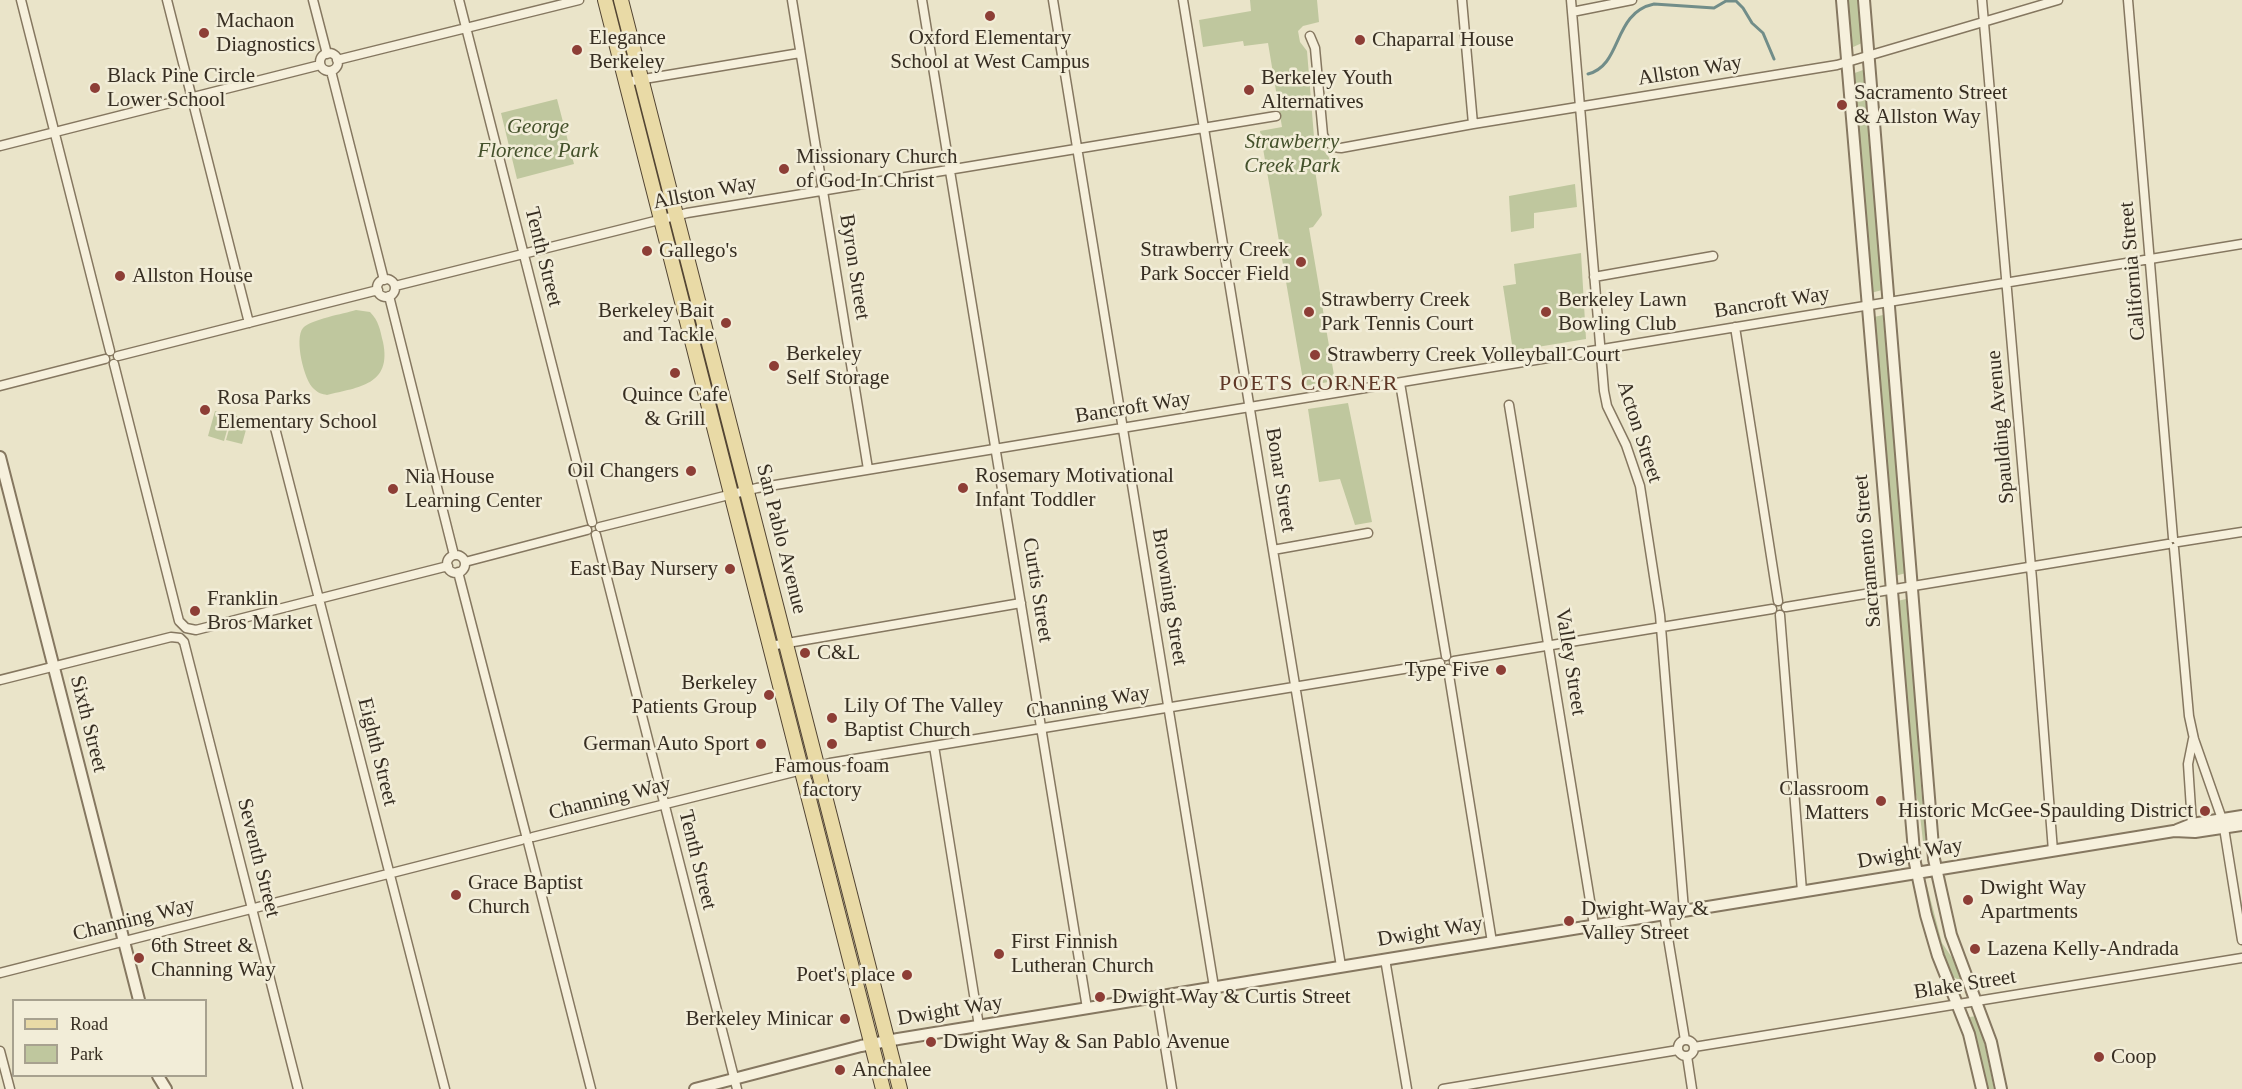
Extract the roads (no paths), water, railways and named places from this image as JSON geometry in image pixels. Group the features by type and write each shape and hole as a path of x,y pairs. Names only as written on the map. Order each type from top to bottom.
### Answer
{"main road":[{"name":"San Pablo Avenue","path":"605,0 883,1089"},
{"name":"San Pablo Avenue","path":"621,0 900,1089"}],"street":[{"path":"21,0 179,621 186,628 196,630 448,566"},
{"path":"167,0 249,323"},
{"path":"313,0 327,54"},
{"name":"Tenth Street","path":"459,0 735,1084"},
{"path":"337,60 579,0"},
{"name":"Byron Street","path":"792,0 868,469"},
{"name":"Curtis Street","path":"922,0 1087,1008"},
{"name":"Browning Street","path":"1053,0 1214,987"},
{"name":"Bonar Street","path":"1183,0 1341,966"},
{"path":"1462,0 1473,124"},
{"name":"Acton Street","path":"1571,0 1605,398 1640,486 1661,628 1684,910"},
{"path":"1572,12 1632,0"},
{"name":"Sacramento Street","path":"1842,0 1917,873 1935,945 1969,1034 1982,1089"},
{"name":"Sacramento Street","path":"1864,0 1936,870 1951,935 1991,1042 2001,1089"},
{"name":"Spaulding Avenue","path":"1982,0 2053,851"},
{"name":"Allston Way","path":"1310,36 1315,48 1321,124 1325,140 1335,148 1341,148 1847,62 2058,0"},
{"name":"California Street","path":"2128,0 2189,716 2194,739 2223,823 2242,940"},
{"path":"626,82 800,53"},
{"path":"320,65 322,57 327,54 334,56 337,60"},
{"path":"331,71 336,67 337,60"},
{"path":"0,146 320,65"},
{"path":"320,65 323,69 331,71"},
{"path":"331,71 384,280"},
{"name":"Allston Way","path":"395,286 676,216 1276,116"},
{"name":"Bancroft Way","path":"465,562 747,490 2242,244"},
{"path":"1594,277 1713,256"},
{"path":"384,280 392,281 395,286 394,292 389,296 382,295 378,290 380,282 384,280"},
{"path":"0,386 378,290"},
{"path":"389,296 454,555"},
{"path":"1735,327 1785,611 1776,612 1802,891"},
{"path":"1400,382 1492,942"},
{"name":"Valley Street","path":"1509,405 1594,925"},
{"name":"Eighth Street","path":"274,424 445,1089"},
{"name":"Sixth Street","path":"0,458 139,999"},
{"path":"1782,604 1912,587 2242,532"},
{"path":"1273,549 1368,533"},
{"path":"454,555 461,556 465,562 463,569 458,572 452,571 448,566 449,559 454,555"},
{"path":"458,572 591,1089"},
{"path":"770,646 1021,603"},
{"name":"Channing Way","path":"0,973 817,766 1447,662 1776,612"},
{"name":"Seventh Street","path":"53,666 171,637 180,638 186,645 298,1089"},
{"path":"0,680 53,666"},
{"name":"California Street","path":"2192,824 2188,764 2194,739"},
{"path":"934,746 979,1026"},
{"name":"Dwight Way","path":"2174,831 2195,832 2242,816"},
{"name":"Dwight Way","path":"695,1089 735,1084 887,1041 2174,831 2192,824 2242,825"},
{"path":"1664,914 1684,1040"},
{"name":"Blake Street","path":"1694,1047 2242,958"},
{"path":"1385,959 1407,1089"},
{"path":"1156,997 1172,1089"},
{"path":"1678,1050 1680,1054 1687,1056 1692,1053 1694,1047 1691,1042 1684,1040"},
{"path":"1678,1050 1680,1042 1684,1040"},
{"path":"0,1050 10,1089"},
{"path":"1443,1089 1678,1050"},
{"path":"1687,1056 1692,1089"}],"waterway":[{"path":"1588,74 1599,69 1607,61 1631,17 1641,9 1654,4 1714,8 1726,1 1736,1 1752,23 1763,33 1774,59"}],"place":[{"name":"Oxford Elementary School at West Campus","path":"990,16"},
{"name":"Machaon Diagnostics","path":"204,33"},
{"name":"Chaparral House","path":"1360,40"},
{"name":"Elegance Berkeley","path":"577,50"},
{"name":"Black Pine Circle Lower School","path":"95,88"},
{"name":"Berkeley Youth Alternatives","path":"1249,90"},
{"name":"Sacramento Street & Allston Way","path":"1842,105"},
{"name":"Missionary Church of God In Christ","path":"784,169"},
{"name":"Gallego's","path":"647,251"},
{"name":"Strawberry Creek Park Soccer Field","path":"1301,262"},
{"name":"Allston House","path":"120,276"},
{"name":"Strawberry Creek Park Tennis Court","path":"1309,312"},
{"name":"Berkeley Lawn Bowling Club","path":"1546,312"},
{"name":"Berkeley Bait and Tackle","path":"726,323"},
{"name":"Strawberry Creek Volleyball Court","path":"1315,355"},
{"name":"Berkeley Self Storage","path":"774,366"},
{"name":"Quince Cafe & Grill","path":"675,373"},
{"name":"Rosa Parks Elementary School","path":"205,410"},
{"name":"Oil Changers","path":"691,471"},
{"name":"Rosemary Motivational Infant Toddler","path":"963,488"},
{"name":"Nia House Learning Center","path":"393,489"},
{"name":"East Bay Nursery","path":"730,569"},
{"name":"Franklin Bros Market","path":"195,611"},
{"name":"C&L","path":"805,653"},
{"name":"Type Five","path":"1501,670"},
{"name":"Berkeley Patients Group","path":"769,695"},
{"name":"Lily Of The Valley Baptist Church","path":"832,718"},
{"name":"German Auto Sport","path":"761,744"},
{"name":"Famous foam factory","path":"832,744"},
{"name":"Classroom Matters","path":"1881,801"},
{"name":"Historic McGee-Spaulding District","path":"2205,811"},
{"name":"Grace Baptist Church","path":"456,895"},
{"name":"Dwight Way Apartments","path":"1968,900"},
{"name":"Dwight Way & Valley Street","path":"1569,921"},
{"name":"Lazena Kelly-Andrada","path":"1975,949"},
{"name":"First Finnish Lutheran Church","path":"999,954"},
{"name":"6th Street & Channing Way","path":"139,958"},
{"name":"Poet's place","path":"907,975"},
{"name":"Dwight Way & Curtis Street","path":"1100,997"},
{"name":"Berkeley Minicar","path":"845,1019"},
{"name":"Dwight Way & San Pablo Avenue","path":"931,1042"},
{"name":"Coop","path":"2099,1057"},
{"name":"Anchalee","path":"840,1070"}],"district":[{"name":"POETS CORNER","path":"1309,384"}],"park label":[{"name":"George Florence Park","path":"538,139"},
{"name":"Strawberry Creek Park","path":"1292,154"}]}
